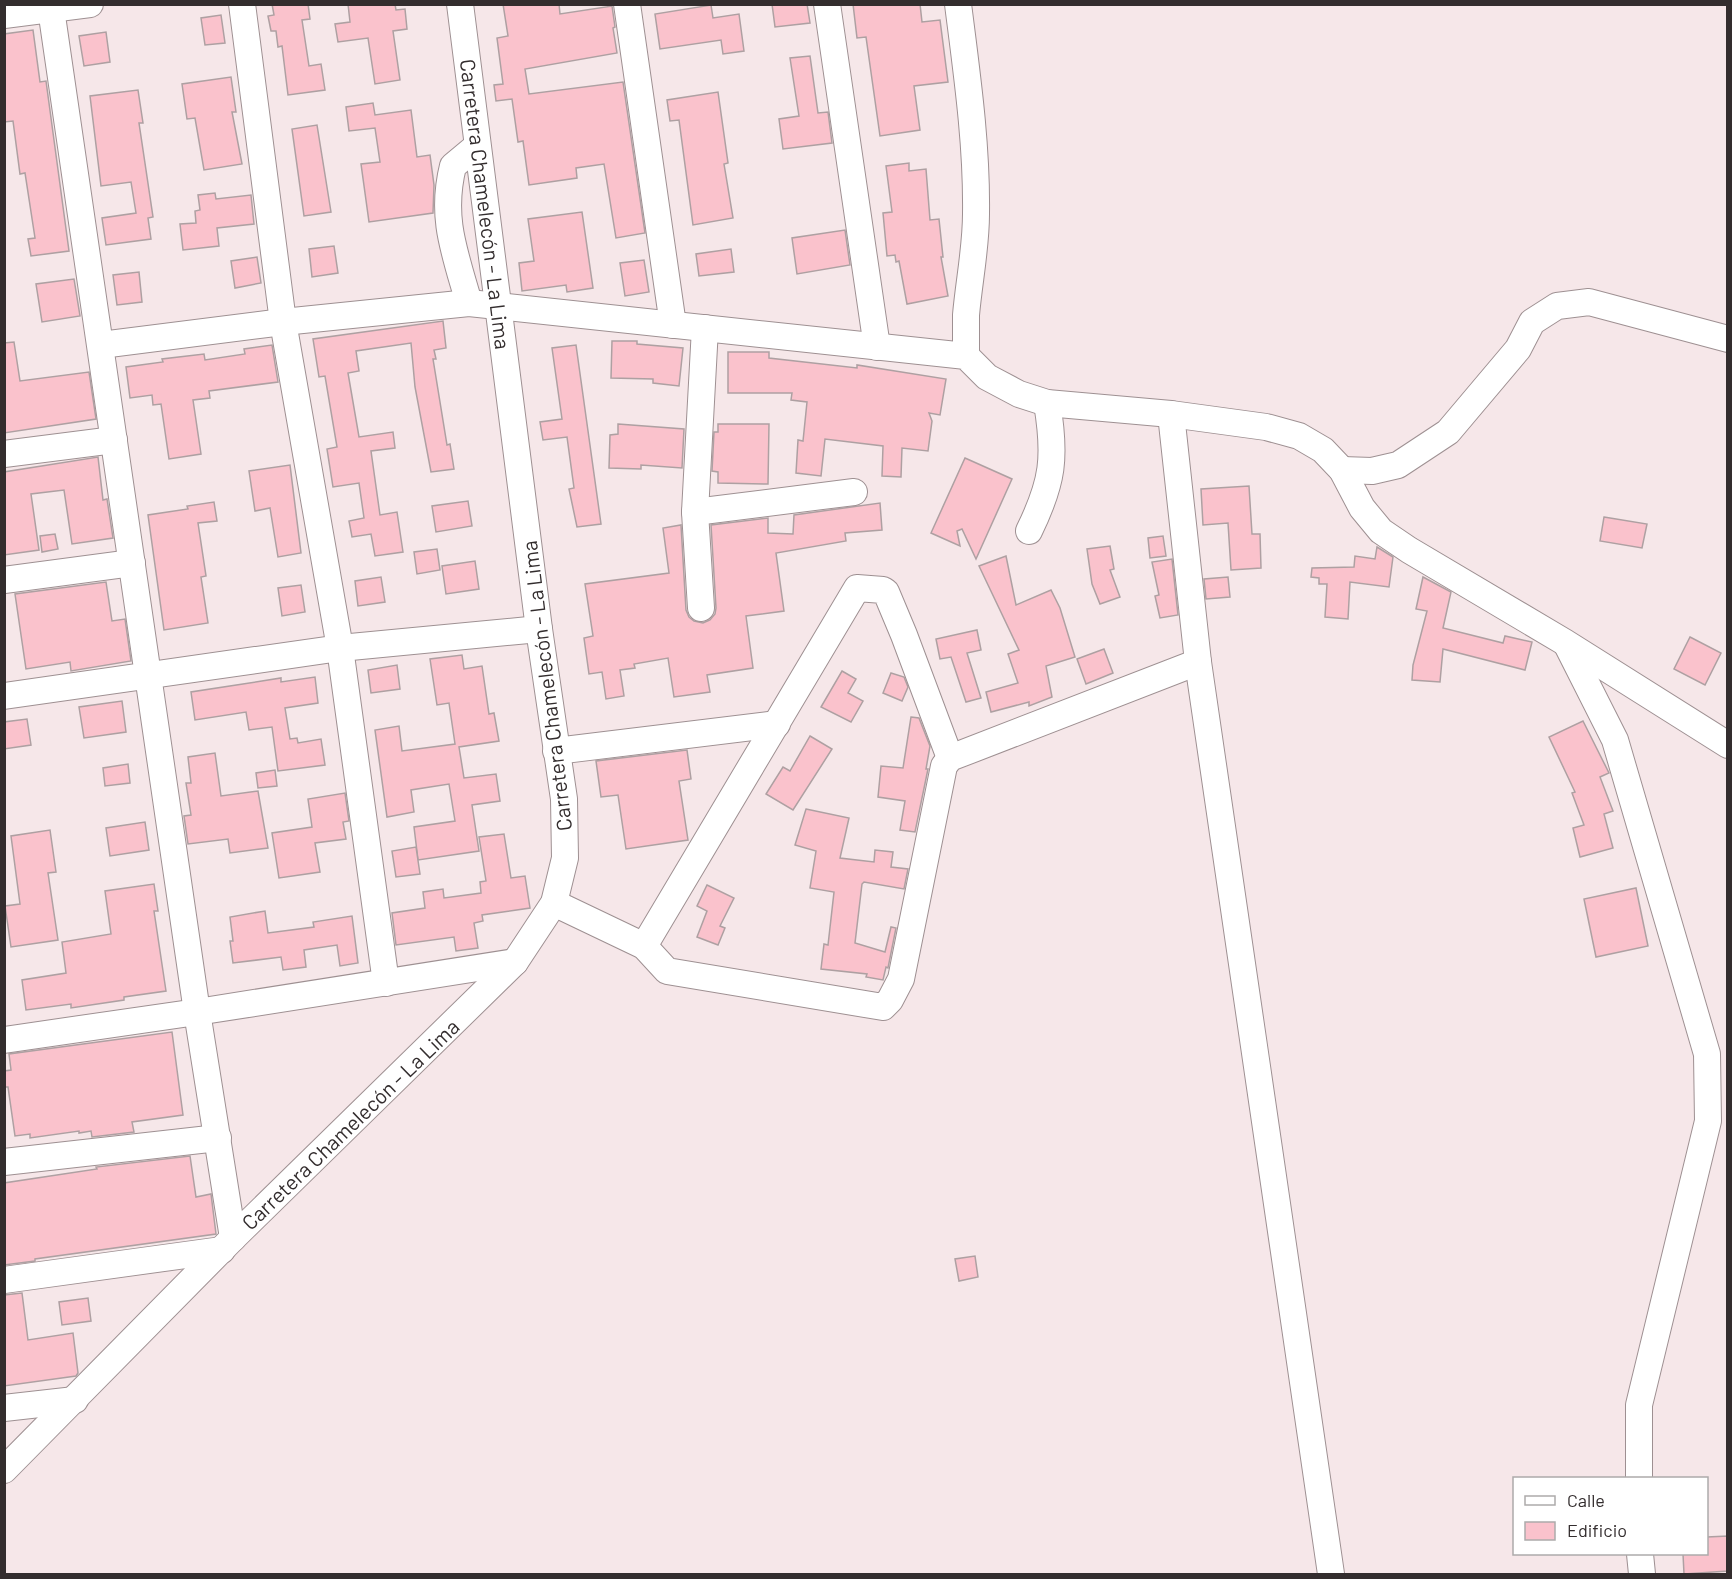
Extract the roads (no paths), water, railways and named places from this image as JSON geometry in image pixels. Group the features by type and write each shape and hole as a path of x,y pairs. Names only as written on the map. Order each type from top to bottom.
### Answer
{"street":[{"path":"4,15 90,4"},
{"path":"242,4 283,322 340,648 386,982"},
{"name":"Carretera Chamelecón - La Lima","path":"4,1470 227,1244 515,962 554,903 565,858 564,799 539,629 500,306 460,4"},
{"path":"627,4 673,325"},
{"path":"827,4 877,347"},
{"path":"958,4 972,108 976,171 976,218 973,267 966,314 966,356"},
{"path":"4,1280 227,1244 218,1138 197,1012 51,9"},
{"path":"469,303 449,231 447,206 453,166 477,146"},
{"path":"1342,470 1372,471 1398,465 1448,432 1518,349 1532,322 1557,306 1589,302 1728,339"},
{"path":"101,345 283,322 469,303 966,356 987,377 1019,394 1047,403 1171,414 1266,427 1299,436 1323,450 1342,470 1362,508 1381,531 1728,745"},
{"path":"701,608 695,512 705,328"},
{"path":"1029,531 1043,501 1051,469 1052,436 1047,403"},
{"path":"1171,414 1198,662 1331,1575"},
{"path":"4,454 114,440"},
{"path":"695,512 854,492"},
{"path":"4,580 132,564"},
{"path":"644,946 857,588 883,590 904,635 950,758"},
{"path":"4,696 340,648 539,629"},
{"path":"1566,643 1615,740 1707,1054 1708,1121 1639,1405 1639,1477"},
{"path":"554,903 644,946 667,971 883,1006 890,1000 901,979 944,766 950,758 1198,662"},
{"path":"556,751 777,724"},
{"path":"4,1040 515,962"},
{"path":"4,1162 218,1138"},
{"path":"4,1408 75,1400"},
{"path":"1640,1555 1642,1575"}]}
